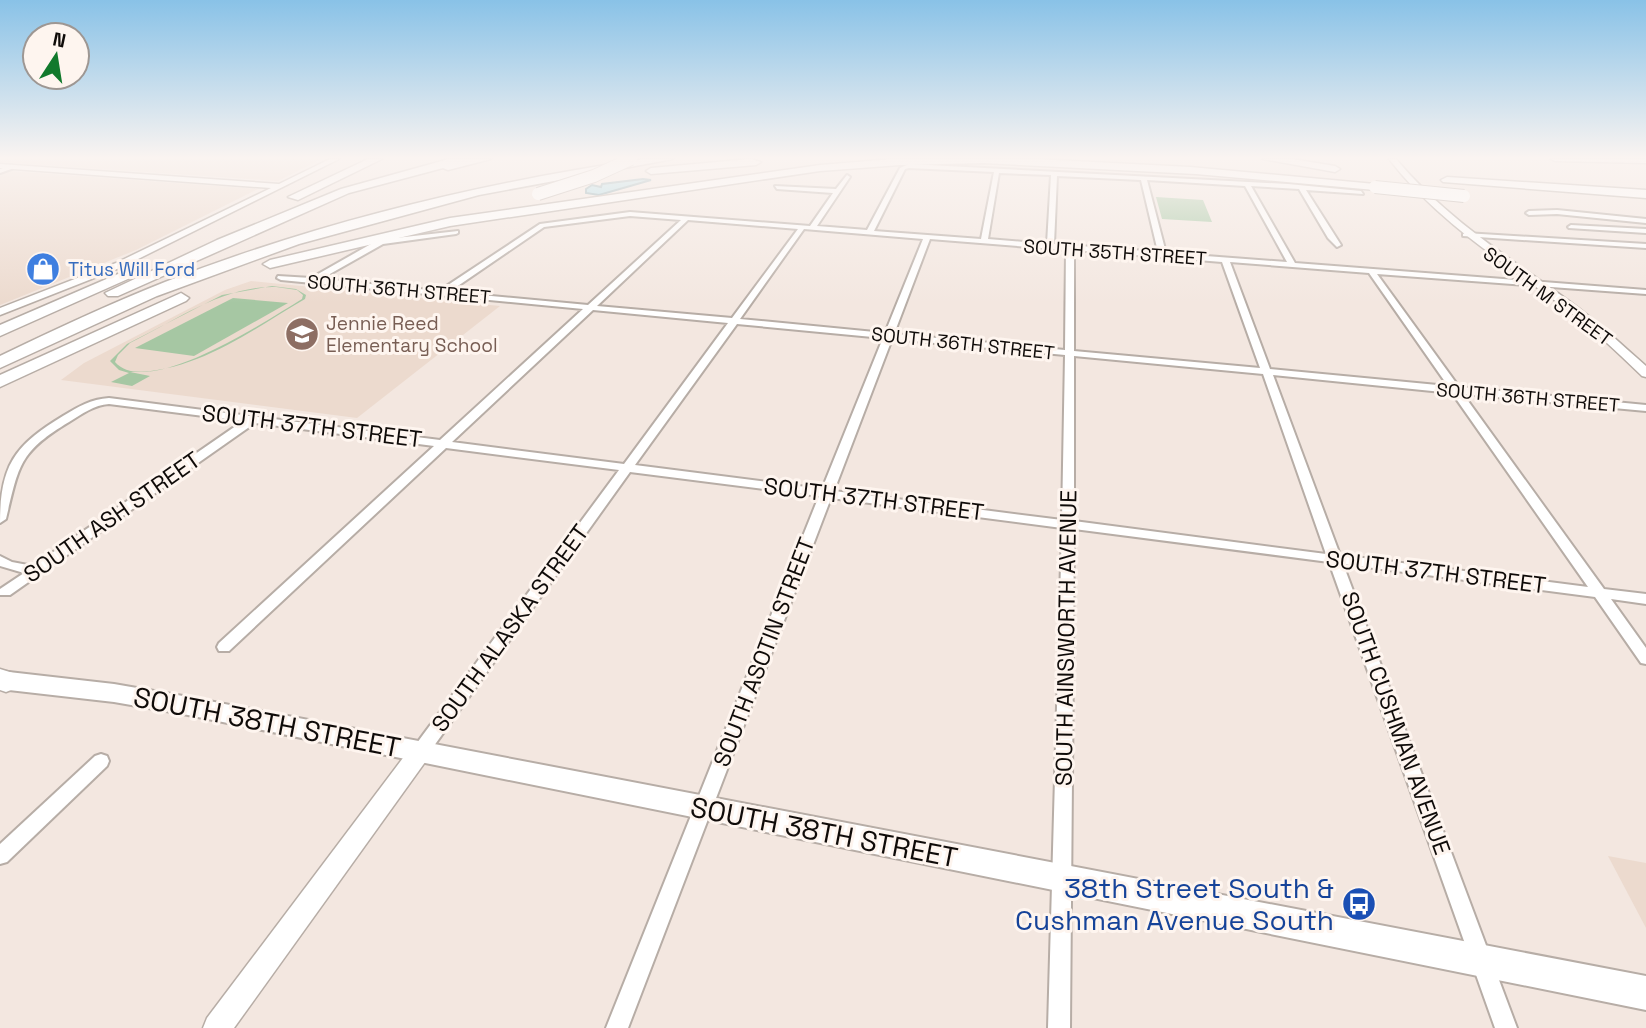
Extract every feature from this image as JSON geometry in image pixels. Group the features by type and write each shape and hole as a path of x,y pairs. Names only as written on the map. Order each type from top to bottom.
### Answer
{"highway":[{"path":"0,329 280,207"},
{"path":"0,346 288,207"},
{"path":"0,363 124,304 255,248 387,207"},
{"path":"176,283 412,207"},
{"path":"238,261 439,207"},
{"path":"0,382 181,298 270,264 367,236 485,207"},
{"path":"270,264 450,222 553,207"},
{"path":"1618,207 1646,209"},
{"path":"239,224 267,210"},
{"path":"77,310 123,296 257,239 304,223"},
{"path":"0,402 42,370 117,326"}],"main road":[{"name":"SOUTH 38TH STREET","path":"2,680 125,695 1646,993"}],"street":[{"path":"0,312 119,265 238,207"},
{"name":"SOUTH ALASKA STREET","path":"217,1028 734,321 823,207"},
{"path":"869,233 883,207"},
{"path":"984,242 990,207"},
{"path":"1050,247 1052,207"},
{"path":"1150,207 1163,256"},
{"path":"1260,207 1293,266"},
{"path":"1314,207 1320,223 1337,245"},
{"name":"SOUTH M STREET","path":"1434,207 1465,235 1590,323 1646,373"},
{"path":"1528,213 1557,212 1646,222"},
{"name":"SOUTH 35TH STREET","path":"441,293 542,225 624,214 1646,292"},
{"path":"224,647 687,218"},
{"path":"1571,227 1646,232"},
{"path":"313,281 381,242 456,232"},
{"path":"1465,235 1646,247"},
{"name":"SOUTH ASOTIN STREET","path":"617,1028 927,237"},
{"name":"SOUTH AINSWORTH AVENUE","path":"1059,1028 1070,249"},
{"name":"SOUTH CUSHMAN AVENUE","path":"1226,261 1506,1028"},
{"path":"1371,272 1646,659"},
{"name":"SOUTH 36TH STREET","path":"281,278 1646,408"},
{"name":"SOUTH 37TH STREET","path":"0,519 13,470 25,447 55,425 102,401 1646,599"},
{"name":"SOUTH ASH STREET","path":"5,592 254,419"},
{"path":"0,560 8,565 35,571"},
{"path":"0,856 101,761"}],"shaded area":[{"path":"0,207 222,207 136,250 0,305"},
{"name":"Jennie Reed Elementary School","path":"251,281 500,306 357,418 61,380 84,363 225,290"},
{"path":"1608,856 1646,863 1646,928"}],"green space":[{"path":"1159,207 1206,207 1212,222 1162,219"},
{"path":"272,286 296,289 306,295 305,299 222,348 177,366 161,369 180,364 237,338 302,299 303,295 297,290 263,288"},
{"path":"235,293 202,305 222,295"},
{"path":"233,298 288,303 194,356 135,348"},
{"path":"165,324 130,343 118,355 115,362 131,371 146,371 130,372 150,376 132,386 111,382 129,373 119,370 110,361 127,344"}],"place":[{"name":"Titus Will Ford","path":"43,269"},
{"name":"Jennie Reed Elementary School","path":"302,334"},
{"name":"38th Street South & Cushman Avenue South","path":"1359,904"}]}
